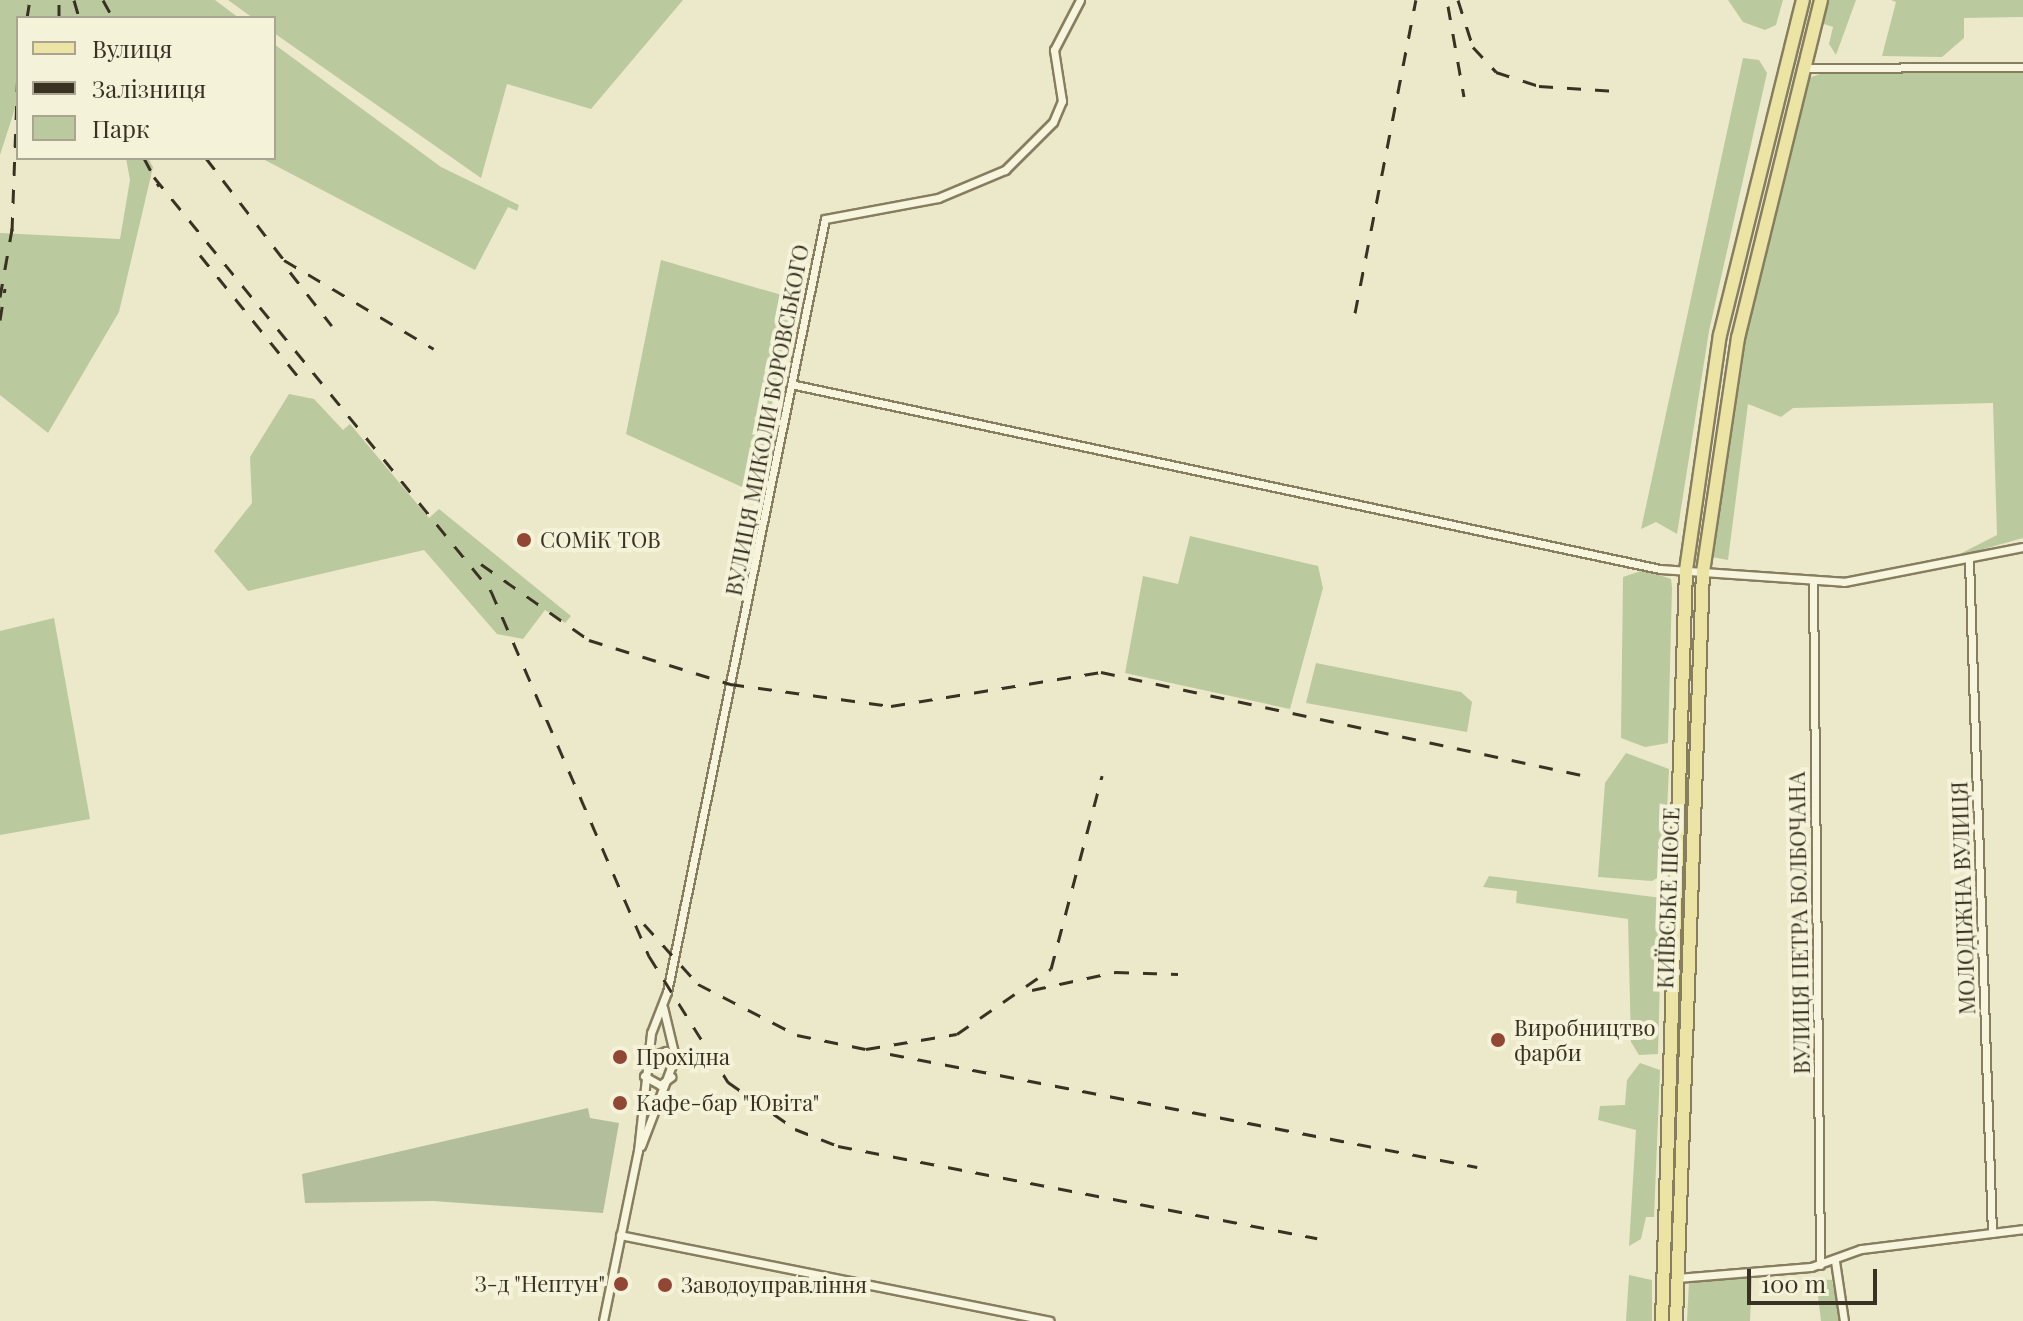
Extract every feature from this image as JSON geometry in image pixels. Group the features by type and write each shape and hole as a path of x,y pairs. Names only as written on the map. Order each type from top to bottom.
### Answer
{"main road":[{"path":"1662,1321 1686,570 1720,335 1803,0"},
{"name":"КИЇВСЬКЕ ШОСЕ","path":"1676,1321 1703,572 1738,338 1821,0"}],"street":[{"name":"ВУЛИЦЯ МИКОЛИ БОРОВСЬКОГО","path":"603,1321 638,1151 647,1058 663,1007 795,385 825,219 938,198 1005,170 1058,112 1054,50 1080,0"},
{"path":"1806,68 2023,67"},
{"path":"795,385 1543,547 1686,570 1813,581 1868,580 1969,561 2023,547"},
{"name":"МОЛОДІЖНА ВУЛИЦЯ","path":"1969,561 1992,1233"},
{"name":"ВУЛИЦЯ ПЕТРА БОЛБОЧАНА","path":"1813,581 1820,1265"},
{"name":"ВУЛИЦЯ МИКОЛИ БОРОВСЬКОГО","path":"638,1151 671,1077 674,1063 663,1007"},
{"path":"647,1058 666,1051 674,1063"},
{"path":"644,1076 660,1085 671,1077"},
{"path":"1677,1278 1820,1265 1861,1249 2023,1229"},
{"path":"620,1235 1049,1321"},
{"path":"1835,1261 1844,1321"}],"green space":[{"path":"0,0 215,0 236,16 16,16 16,105 0,155"},
{"path":"228,0 683,0 591,109 507,84 481,178 276,34 276,16 250,16"},
{"path":"1728,0 1783,0 1776,25 1765,30 1743,22"},
{"path":"1829,0 1856,0 1836,55 1829,44 1833,27 1821,23"},
{"path":"1891,0 2023,0 2023,17 1964,18 1964,38 1942,57 1882,56 1896,2"},
{"path":"276,45 441,167 519,205 517,211 508,207 475,270 265,160 276,160"},
{"path":"1743,58 1759,60 1767,73 1709,331 1677,534 1656,522 1641,529"},
{"path":"2023,71 2023,538 1952,558 1997,535 1993,403 1793,408 1781,417 1748,404 1728,560 1712,557 1746,333 1809,78 1825,72"},
{"path":"126,160 149,160 153,167 119,312 48,433 0,395 0,233 120,239 130,180"},
{"path":"661,260 792,298 755,493 626,434"},
{"path":"289,394 314,399 343,430 350,424 429,518 439,509 571,616 565,623 545,610 523,639 497,634 424,550 248,591 214,551 252,503 250,457"},
{"path":"1190,536 1318,566 1323,588 1290,709 1125,673 1143,576 1178,584"},
{"path":"1644,570 1671,579 1672,588 1668,743 1645,747 1621,738 1623,577"},
{"path":"54,618 90,819 0,835 0,631"},
{"path":"1316,663 1461,692 1472,702 1467,732 1306,703"},
{"path":"1626,753 1669,769 1664,874 1652,881 1598,877 1605,783"},
{"path":"1489,876 1662,898 1658,1054 1639,1055 1631,1042 1628,919 1516,903 1517,891 1483,887"},
{"path":"1640,1063 1660,1070 1654,1217 1646,1217 1641,1239 1629,1246 1636,1130 1598,1120 1600,1106 1625,1105 1627,1080"},
{"path":"588,1108 590,1118 619,1123 603,1213 433,1201 305,1203 302,1174"},
{"path":"1629,1275 1652,1280 1652,1321 1626,1321"},
{"path":"1752,1277 1750,1321 1687,1321 1689,1282"},
{"path":"1816,1279 1832,1280 1840,1321 1821,1321"}],"railway":[{"path":"27,16 30,0"},
{"path":"59,0 59,16"},
{"path":"74,0 78,16"},
{"path":"103,0 112,16"},
{"path":"1355,313 1416,0"},
{"path":"1458,0 1473,47 1496,72 1539,86 1616,91"},
{"path":"1448,6 1464,97"},
{"path":"12,231 16,122"},
{"path":"145,160 159,186"},
{"path":"208,160 284,260 434,349"},
{"path":"154,177 491,591 649,956 728,1082 795,1129 838,1146 1317,1238"},
{"path":"0,297 13,223"},
{"path":"200,255 301,380"},
{"path":"290,272 332,326"},
{"path":"0,320 5,288"},
{"path":"481,564 589,640 730,684 891,706 1101,672 1585,776"},
{"path":"644,924 698,984 797,1035 866,1049 957,1034 1051,969 1102,776"},
{"path":"1032,990 1115,972 1178,974"},
{"path":"890,1054 1477,1167"}],"place":[{"name":"СОМіК ТОВ","path":"524,540"},
{"name":"Виробництво фарби","path":"1498,1040"},
{"name":"Прохідна","path":"620,1057"},
{"name":"Кафе-бар \"Ювіта\"","path":"620,1103"},
{"name":"З-д \"Нептун\"","path":"621,1284"},
{"name":"Заводоуправління","path":"665,1285"}]}
